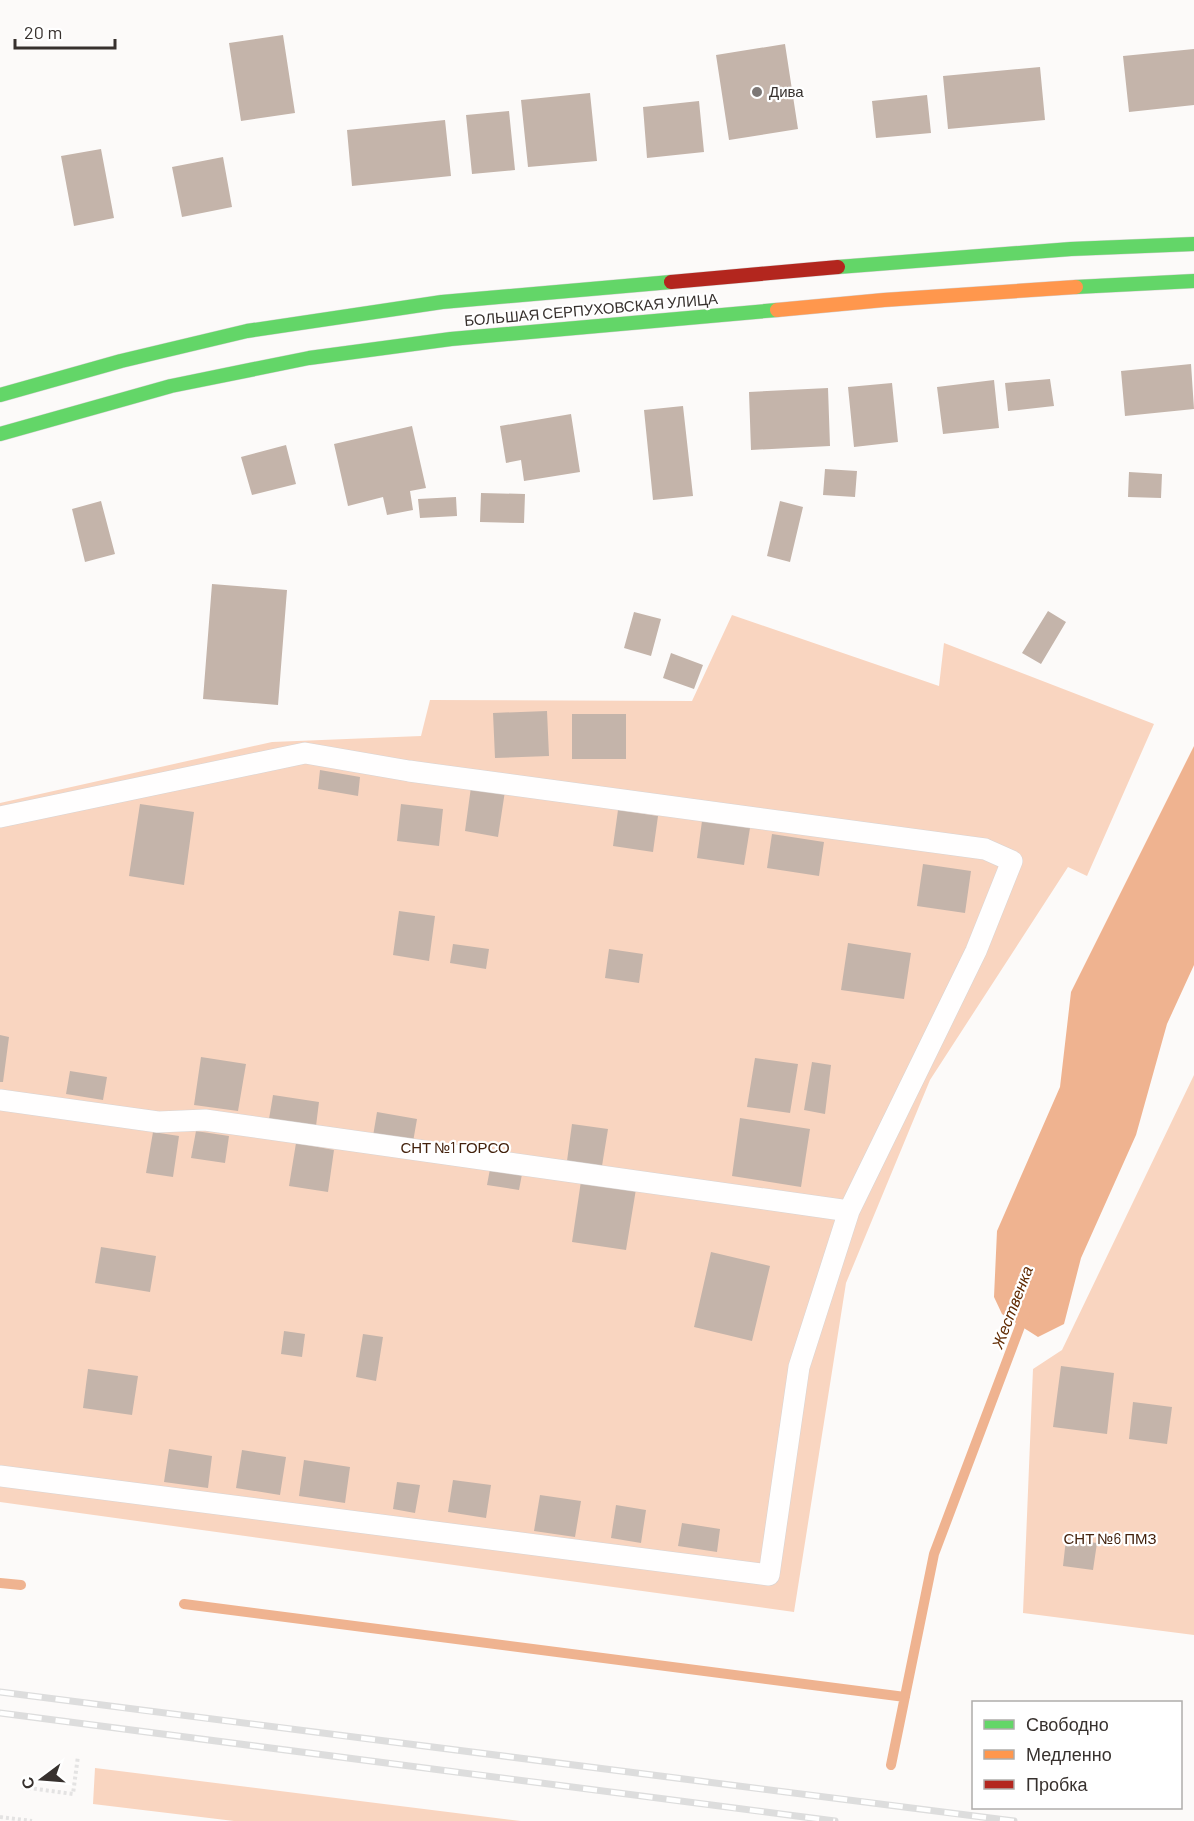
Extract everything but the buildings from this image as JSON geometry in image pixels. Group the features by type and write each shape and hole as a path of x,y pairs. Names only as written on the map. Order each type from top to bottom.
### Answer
{"main road":[{"name":"БОЛЬШАЯ СЕРПУХОВСКАЯ УЛИЦА","path":"0,395 121,361 247,331 442,302 934,259 1071,249 1194,244"},
{"name":"БОЛЬШАЯ СЕРПУХОВСКАЯ УЛИЦА","path":"0,434 171,386 309,358 451,339 885,300 1194,281"}],"lane":[{"path":"0,817 305,753 409,771 985,849 1012,861 976,951 849,1210 799,1367 768,1575 0,1476"},
{"path":"0,1100 159,1122 205,1120 849,1210"}],"path":[{"path":"22,1787 73,1794 78,1756"},
{"path":"0,1816 32,1821"}],"green space":[{"name":"СНТ №1 ГОРСО","path":"732,615 939,686 944,643 1154,724 1087,876 1068,867 930,1080 846,1283 794,1612 0,1502 0,803 272,742 421,736 430,700 692,701"},
{"name":"СНТ №6 ПМЗ","path":"1194,1075 1194,1635 1023,1613 1033,1369 1062,1350"},
{"path":"95,1768 521,1821 234,1821 93,1804"}],"water":[{"path":"1194,746 1194,965 1167,1024 1136,1135 1081,1258 1064,1324 1038,1337 1002,1314 994,1297 997,1231 1060,1087 1071,992"}],"waterway":[{"name":"Жественка","path":"891,1765 934,1554 1025,1313"},
{"path":"0,1583 21,1585"},
{"path":"184,1604 905,1697"}],"railway":[{"path":"0,1692 1014,1821"},
{"path":"0,1713 835,1821"}],"traffic: fast":[{"path":"838,267 1071,249 1194,244"},
{"path":"1076,287 1194,281"},
{"path":"0,395 121,361 247,331 442,302 671,282"},
{"path":"0,434 171,386 309,358 451,339 777,310"}],"traffic: slow":[{"path":"777,310 1076,287"}],"traffic: jam":[{"path":"671,282 838,267"}],"place":[{"name":"Дива","path":"757,92"}]}
